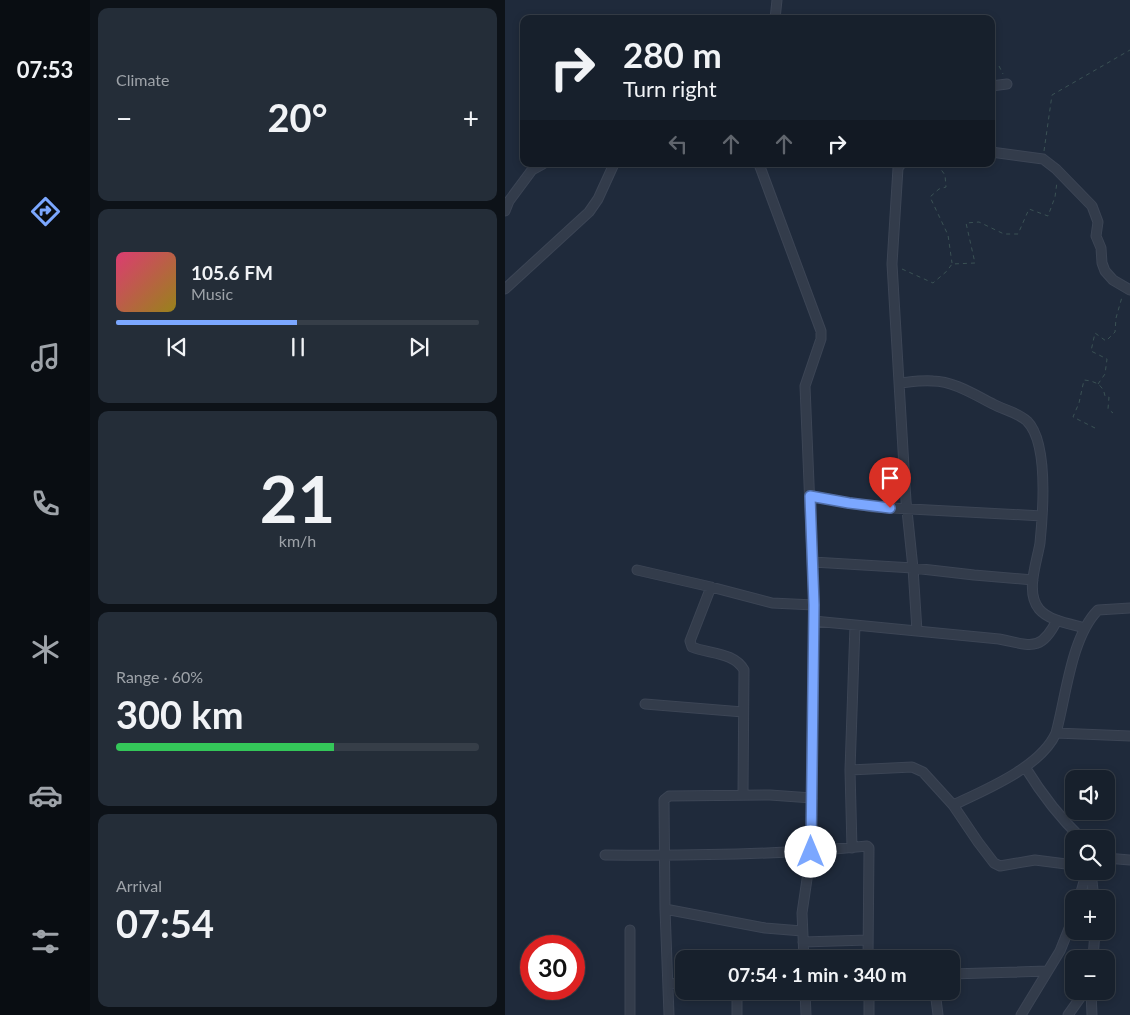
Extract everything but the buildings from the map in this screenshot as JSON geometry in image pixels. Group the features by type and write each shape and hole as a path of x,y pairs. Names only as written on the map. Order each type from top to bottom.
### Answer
{"street":[{"path":"775,15 777,0"},
{"path":"995,86 1007,84"},
{"path":"995,152 1043,158 1093,206 1098,222 1096,236 1101,248 1102,264 1108,276 1128,288"},
{"path":"505,210 509,201 531,170 537,167"},
{"path":"505,289 589,212 598,199 613,167"},
{"path":"760,167 821,331 821,339 805,386 814,621 811,852 804,896 802,931 803,950"},
{"path":"899,167 892,264 906,509 913,568 917,631"},
{"path":"899,383 934,380 950,384 1018,414 1033,429 1037,438 1043,475 1042,516 1033,580 1033,595 1039,609 1048,616 1085,628"},
{"path":"810,496 873,507 1042,516"},
{"path":"813,562 913,568 1033,580"},
{"path":"637,570 772,603 814,605"},
{"path":"711,587 689,641 698,650 727,656 741,663 744,670 743,794"},
{"path":"953,805 981,792 1025,767 1047,748 1056,734 1069,678 1090,618 1098,610 1130,608"},
{"path":"814,621 1036,644 1047,638 1057,620"},
{"path":"852,848 850,770 855,625"},
{"path":"645,704 743,712"},
{"path":"1056,734 1130,736"},
{"path":"1025,767 1051,805 1072,830"},
{"path":"850,770 917,768 923,772 953,805 994,862 1001,866 1035,860 1065,863"},
{"path":"669,1015 665,909 664,800 669,796 743,794 811,798"},
{"path":"605,855 665,856 811,852 867,846 869,848 868,950"},
{"path":"1115,859 1130,860"},
{"path":"665,909 765,928 802,931"},
{"path":"630,930 630,1015"},
{"path":"1021,1015 1060,951 1065,938"},
{"path":"803,942 868,940"},
{"path":"960,974 1047,971"},
{"path":"668,984 675,984"},
{"path":"737,1000 737,1015"},
{"path":"805,1000 806,1015"},
{"path":"869,1000 869,1015"},
{"path":"936,1000 937,1015"},
{"path":"1068,1015 1079,1000"},
{"path":"1091,1000 1092,1015"}],"path":[{"path":"1043,158 1052,95 1130,50"},
{"path":"995,66 999,66 1001,69 1007,84"},
{"path":"892,264 933,283 952,264 948,235 930,197 939,189 946,187 945,175 939,167"},
{"path":"952,264 975,263 966,223 979,222 1004,234 1018,234 1029,209 1048,216 1055,197 1058,176 1056,169"},
{"path":"1098,384 1105,374 1107,360 1091,351 1095,333 1106,340 1115,332 1117,318 1128,288"},
{"path":"1095,428 1073,416 1079,403 1084,380 1092,380 1098,384 1104,391 1105,396 1109,397 1108,409 1113,413"}],"route":[{"path":"811,852 814,605 810,496 873,507 890,508"}]}
